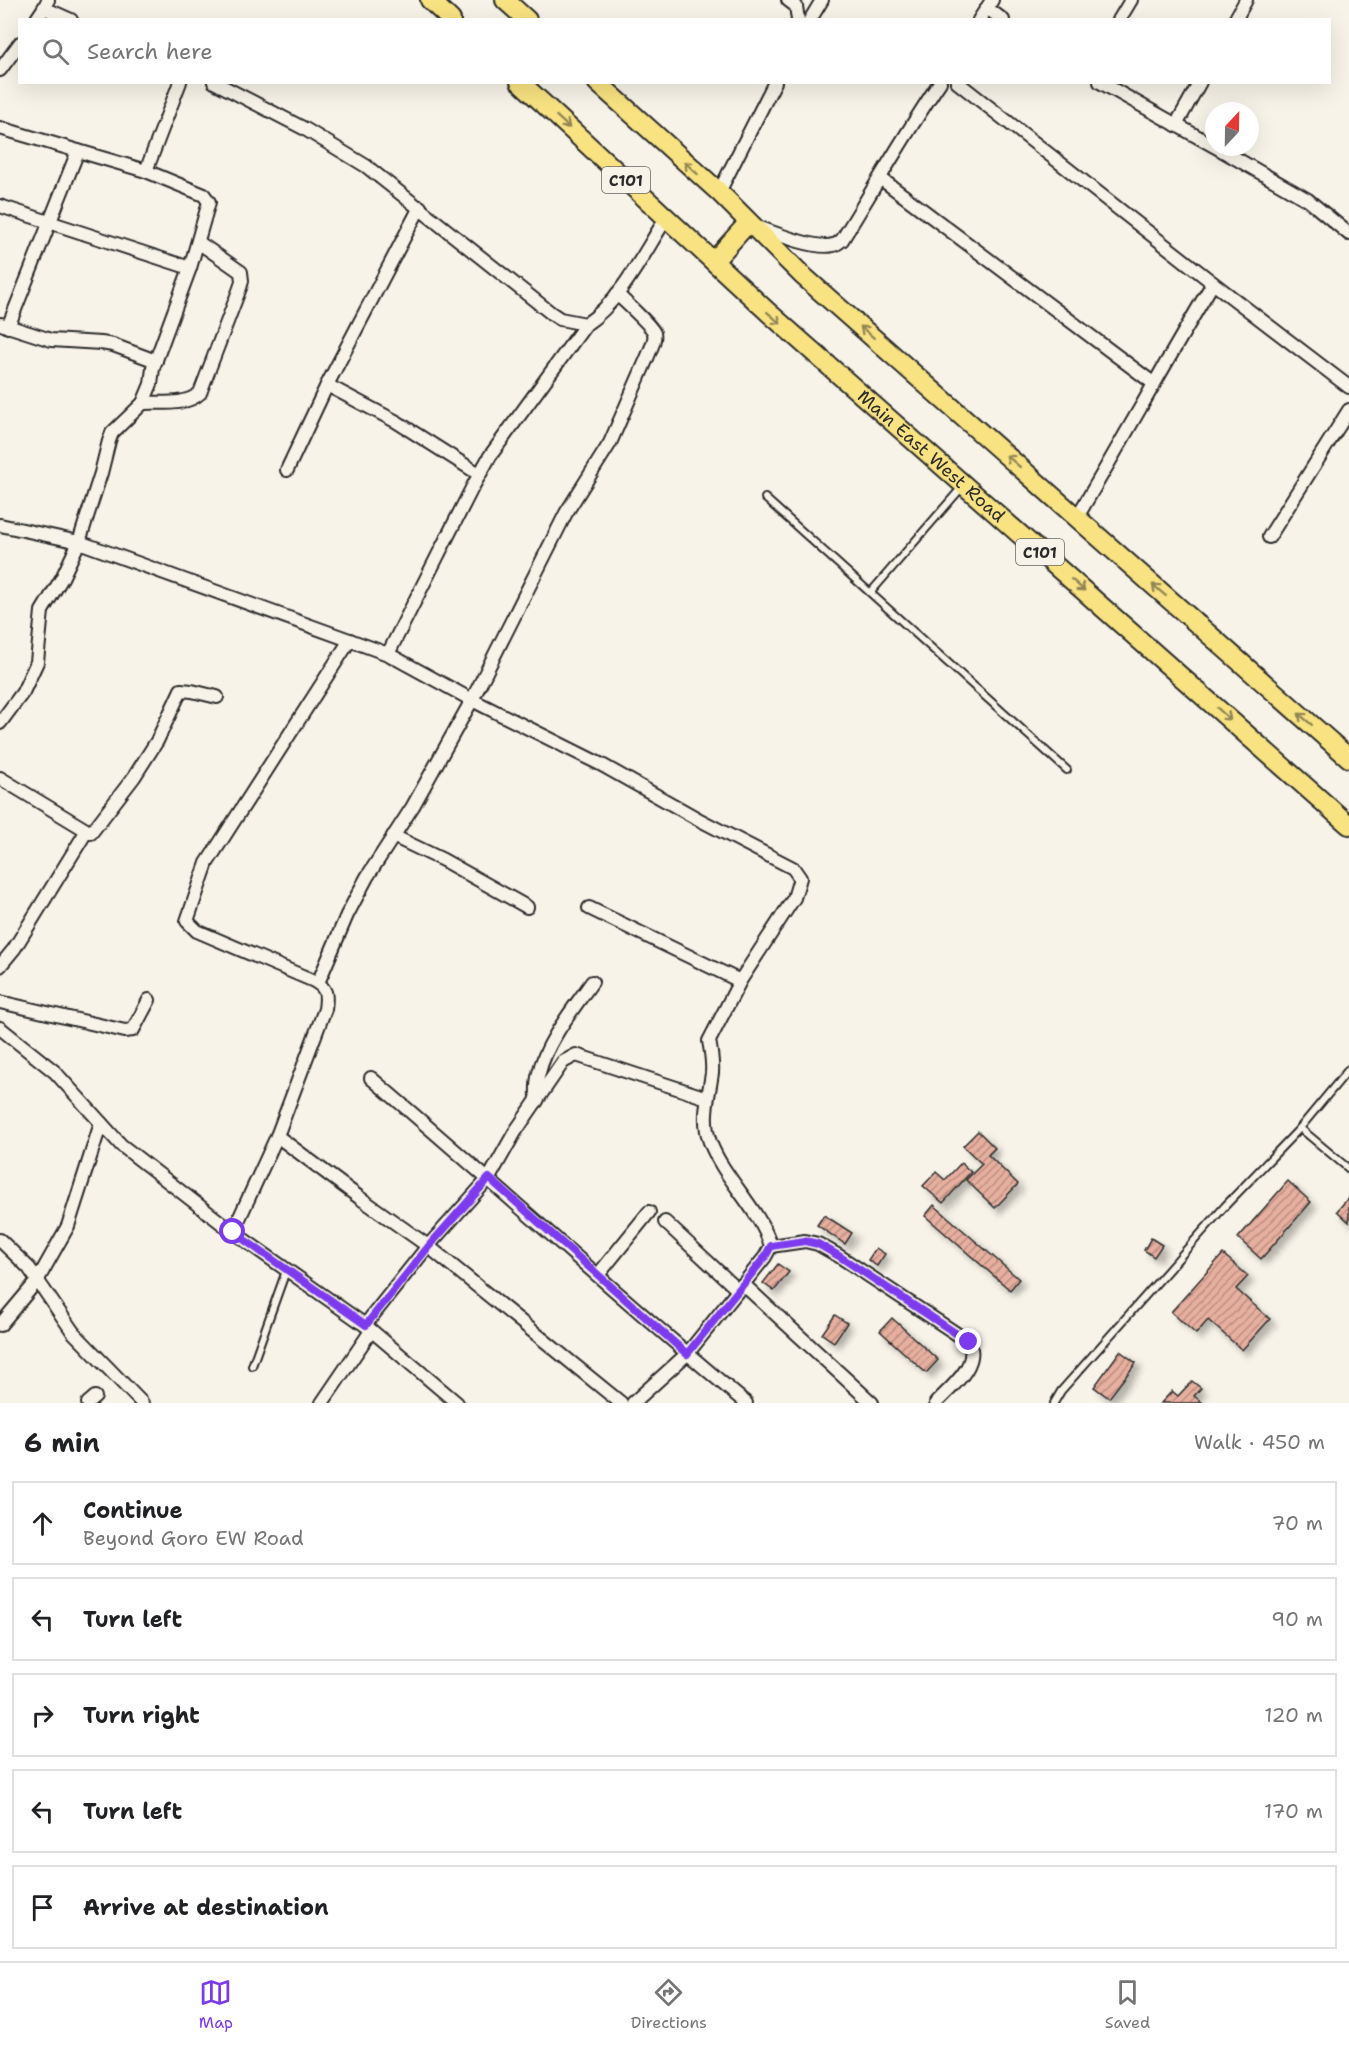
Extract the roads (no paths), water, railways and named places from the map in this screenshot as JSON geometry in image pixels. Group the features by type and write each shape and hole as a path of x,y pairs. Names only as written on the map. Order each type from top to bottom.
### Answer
{"main road":[{"path":"430,0 449,18"},
{"path":"505,0 525,18"},
{"name":"Main East West Road","path":"522,84 768,312 1349,825"},
{"name":"C101","path":"599,84 719,192 802,275 1349,758"},
{"path":"714,261 748,223"}],"street":[{"path":"788,0 796,6 798,18"},
{"path":"811,18 822,0"},
{"path":"1120,18 1131,0"},
{"path":"1236,18 1246,0"},
{"path":"37,18 46,4 67,18"},
{"path":"980,18 989,4 1001,18"},
{"path":"0,70 18,45"},
{"path":"146,171 179,84"},
{"path":"218,84 315,135 366,166 551,313 560,319 586,324"},
{"path":"719,192 774,84"},
{"path":"748,223 789,238 832,246 842,240 939,84"},
{"path":"960,84 1349,387"},
{"path":"1104,84 1205,140"},
{"path":"1176,124 1199,84"},
{"path":"0,128 146,171 208,198 209,205 190,268 156,361 152,384 143,403 112,433 79,542 62,578 42,611 37,662 23,693 4,708 0,723"},
{"path":"78,151 4,325 51,339 113,345 156,361"},
{"path":"1232,156 1308,200 1349,234"},
{"path":"880,178 1153,384"},
{"path":"0,206 190,268"},
{"path":"287,470 327,385 420,207"},
{"path":"388,654 480,474 519,413 586,324 598,316 617,294 667,217"},
{"path":"143,403 184,401 193,399 200,393 240,288 241,272 198,242"},
{"path":"1077,518 1213,283"},
{"path":"318,983 347,915 367,877 413,806 472,700 566,513 610,442 653,342 654,333 617,294"},
{"path":"327,385 397,422 480,474"},
{"path":"1269,537 1349,410"},
{"path":"0,525 79,542 388,654 472,700 602,765 698,819 793,868 800,878 794,898 740,981 709,1041 712,1072 705,1113 710,1141 733,1182 768,1235 771,1246"},
{"path":"0,530 18,530"},
{"path":"233,1232 277,1136 325,1009 326,991 318,983 197,931 187,921 207,863 350,640"},
{"path":"0,778 50,807 86,832 93,832 134,777 157,741 181,690 217,698"},
{"path":"0,966 14,949 86,832"},
{"path":"393,836 527,907"},
{"path":"589,908 740,981"},
{"path":"537,1102 537,1079 545,1054 592,982"},
{"path":"0,1002 125,1031 133,1030 149,1000"},
{"path":"0,1028 54,1072 121,1145 233,1232 368,1328 457,1403"},
{"path":"322,1403 368,1328 429,1246 489,1178 515,1132 563,1062 576,1055 707,1098"},
{"path":"371,1078 746,1403"},
{"path":"0,1325 37,1281 68,1226 101,1123"},
{"path":"277,1136 429,1246 621,1403"},
{"path":"598,1275 649,1212"},
{"path":"665,1222 872,1403"},
{"path":"0,1240 29,1268 73,1332 142,1403"},
{"path":"633,1403 687,1354 771,1246 805,1241 818,1244 839,1256 969,1342 972,1349 969,1365 936,1403"}],"lane":[{"path":"871,592 964,484"},
{"path":"765,498 1067,770"},
{"path":"1054,1403 1061,1391 1225,1206 1300,1128 1349,1069"},
{"path":"1300,1128 1349,1169"},
{"path":"252,1366 287,1270"}]}
